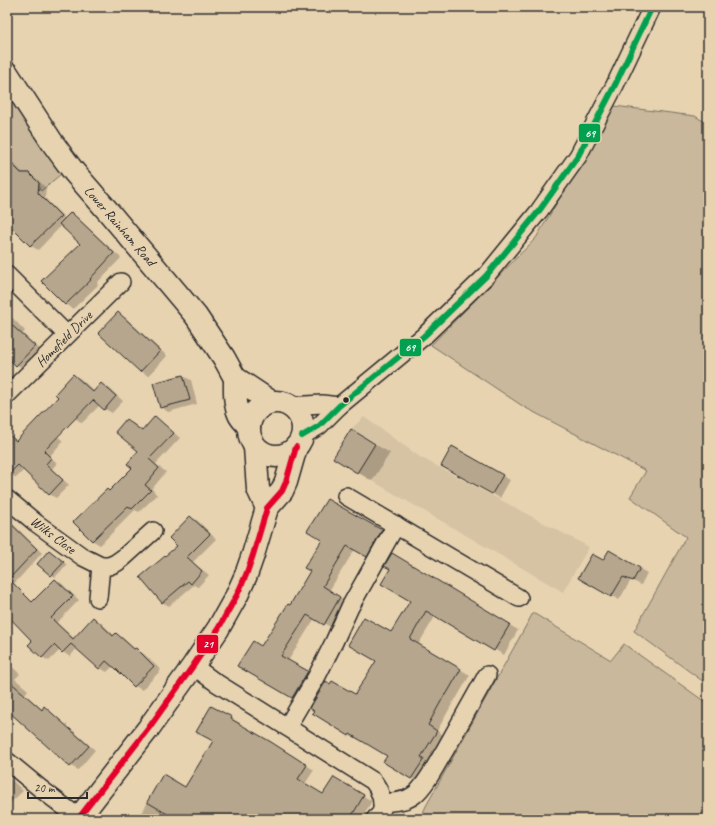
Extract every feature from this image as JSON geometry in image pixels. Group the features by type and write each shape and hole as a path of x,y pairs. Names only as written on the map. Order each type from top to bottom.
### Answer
{"street":[{"path":"252,437 261,452 268,455 276,456 290,452 339,406 424,336 486,276 539,211 578,156 652,7"},
{"name":"Lower Rainham Road","path":"7,73 52,142 74,172 196,316 224,358 235,378 281,404"},
{"path":"7,275 67,336"},
{"name":"Homefield Drive","path":"7,395 121,282"},
{"name":"Lower Rainham Road","path":"235,378 234,391 236,406 252,437"},
{"path":"267,508 258,490 251,418 262,406 281,404 322,404 339,406"},
{"path":"7,761 79,818 148,729 218,629 237,595 253,555 267,508 282,491 286,482 303,428 301,419 297,412 281,404"},
{"path":"346,496 519,598"},
{"name":"Wilks Close","path":"7,499 83,557 101,566"},
{"path":"287,727 317,676 350,607 396,525"},
{"path":"98,598 101,566 109,566 123,558 153,531"},
{"path":"193,666 215,682 373,781 380,790 382,803 382,810 375,819"},
{"path":"382,803 410,798 422,788 487,675"}],"shaded area":[{"path":"7,92 61,174 41,191 39,189 39,183 29,173 22,173 9,186 19,171 12,164 7,169"},
{"path":"614,106 695,116 708,124 708,685 634,631 686,537 630,497 646,471 524,407 431,345 536,238"},
{"path":"364,417 420,457 589,547 563,592 333,458 351,429"},
{"path":"533,613 611,660 624,644 708,704 708,816 706,819 420,819"}],"building":[{"path":"7,159 21,173 29,173 39,183 38,193 61,216 30,246 7,223"},
{"path":"71,212 114,253 90,279 91,280 65,305 41,281 80,244 59,224"},
{"path":"118,312 160,351 140,372 98,333"},
{"path":"7,321 35,346 16,366 7,357"},
{"path":"73,374 93,392 101,383 116,396 104,410 93,400 44,451 51,458 46,464 63,480 49,495 18,465 7,476 7,433 16,441 58,397 55,394"},
{"path":"183,375 190,400 160,408 153,383"},
{"path":"155,416 174,433 149,459 159,468 145,485 151,490 132,509 128,506 92,541 73,522 107,489 109,491 132,468 127,464 138,451 115,432 126,419 142,431"},
{"path":"351,429 375,444 357,473 333,458"},
{"path":"452,446 503,475 492,494 441,466"},
{"path":"327,499 382,530 367,557 347,546 323,586 340,597 324,625 307,615 281,656 308,671 292,698 237,666 253,641 261,646 288,604 290,605 310,571 304,568 322,540 307,531"},
{"path":"190,516 210,534 187,557 202,571 191,584 188,581 162,603 140,577 177,546 169,538"},
{"path":"7,520 37,549 9,579 32,602 55,579 73,596 51,618 73,639 93,617 113,636 116,633 134,649 136,648 154,666 134,687 106,661 99,669 71,644 62,653 54,645 42,658 28,645 32,641 7,615"},
{"path":"49,550 64,562 51,576 37,564"},
{"path":"609,550 640,568 633,581 623,577 611,597 578,578 592,554 603,560"},
{"path":"392,553 510,624 494,651 426,611 410,639 461,669 428,725 437,731 421,757 424,759 411,779 383,762 387,756 350,734 349,736 312,713 314,711 310,708 326,681 330,684 332,681 355,694 376,661 348,645 364,617 391,632 410,601 381,584 390,569 384,566"},
{"path":"7,679 42,710 44,706 89,746 70,767 7,710"},
{"path":"211,706 232,717 231,719 307,765 298,779 323,794 334,777 364,795 350,819 176,819 147,802 163,774 185,787 213,741 196,732"}],"transit line":[{"name":"69","path":"302,436 319,426 339,406 424,336 486,276 539,211 578,156 615,85 652,7"},
{"name":"21","path":"78,819 148,729 218,629 237,595 246,575 267,508 282,491 286,482 296,447"}]}
